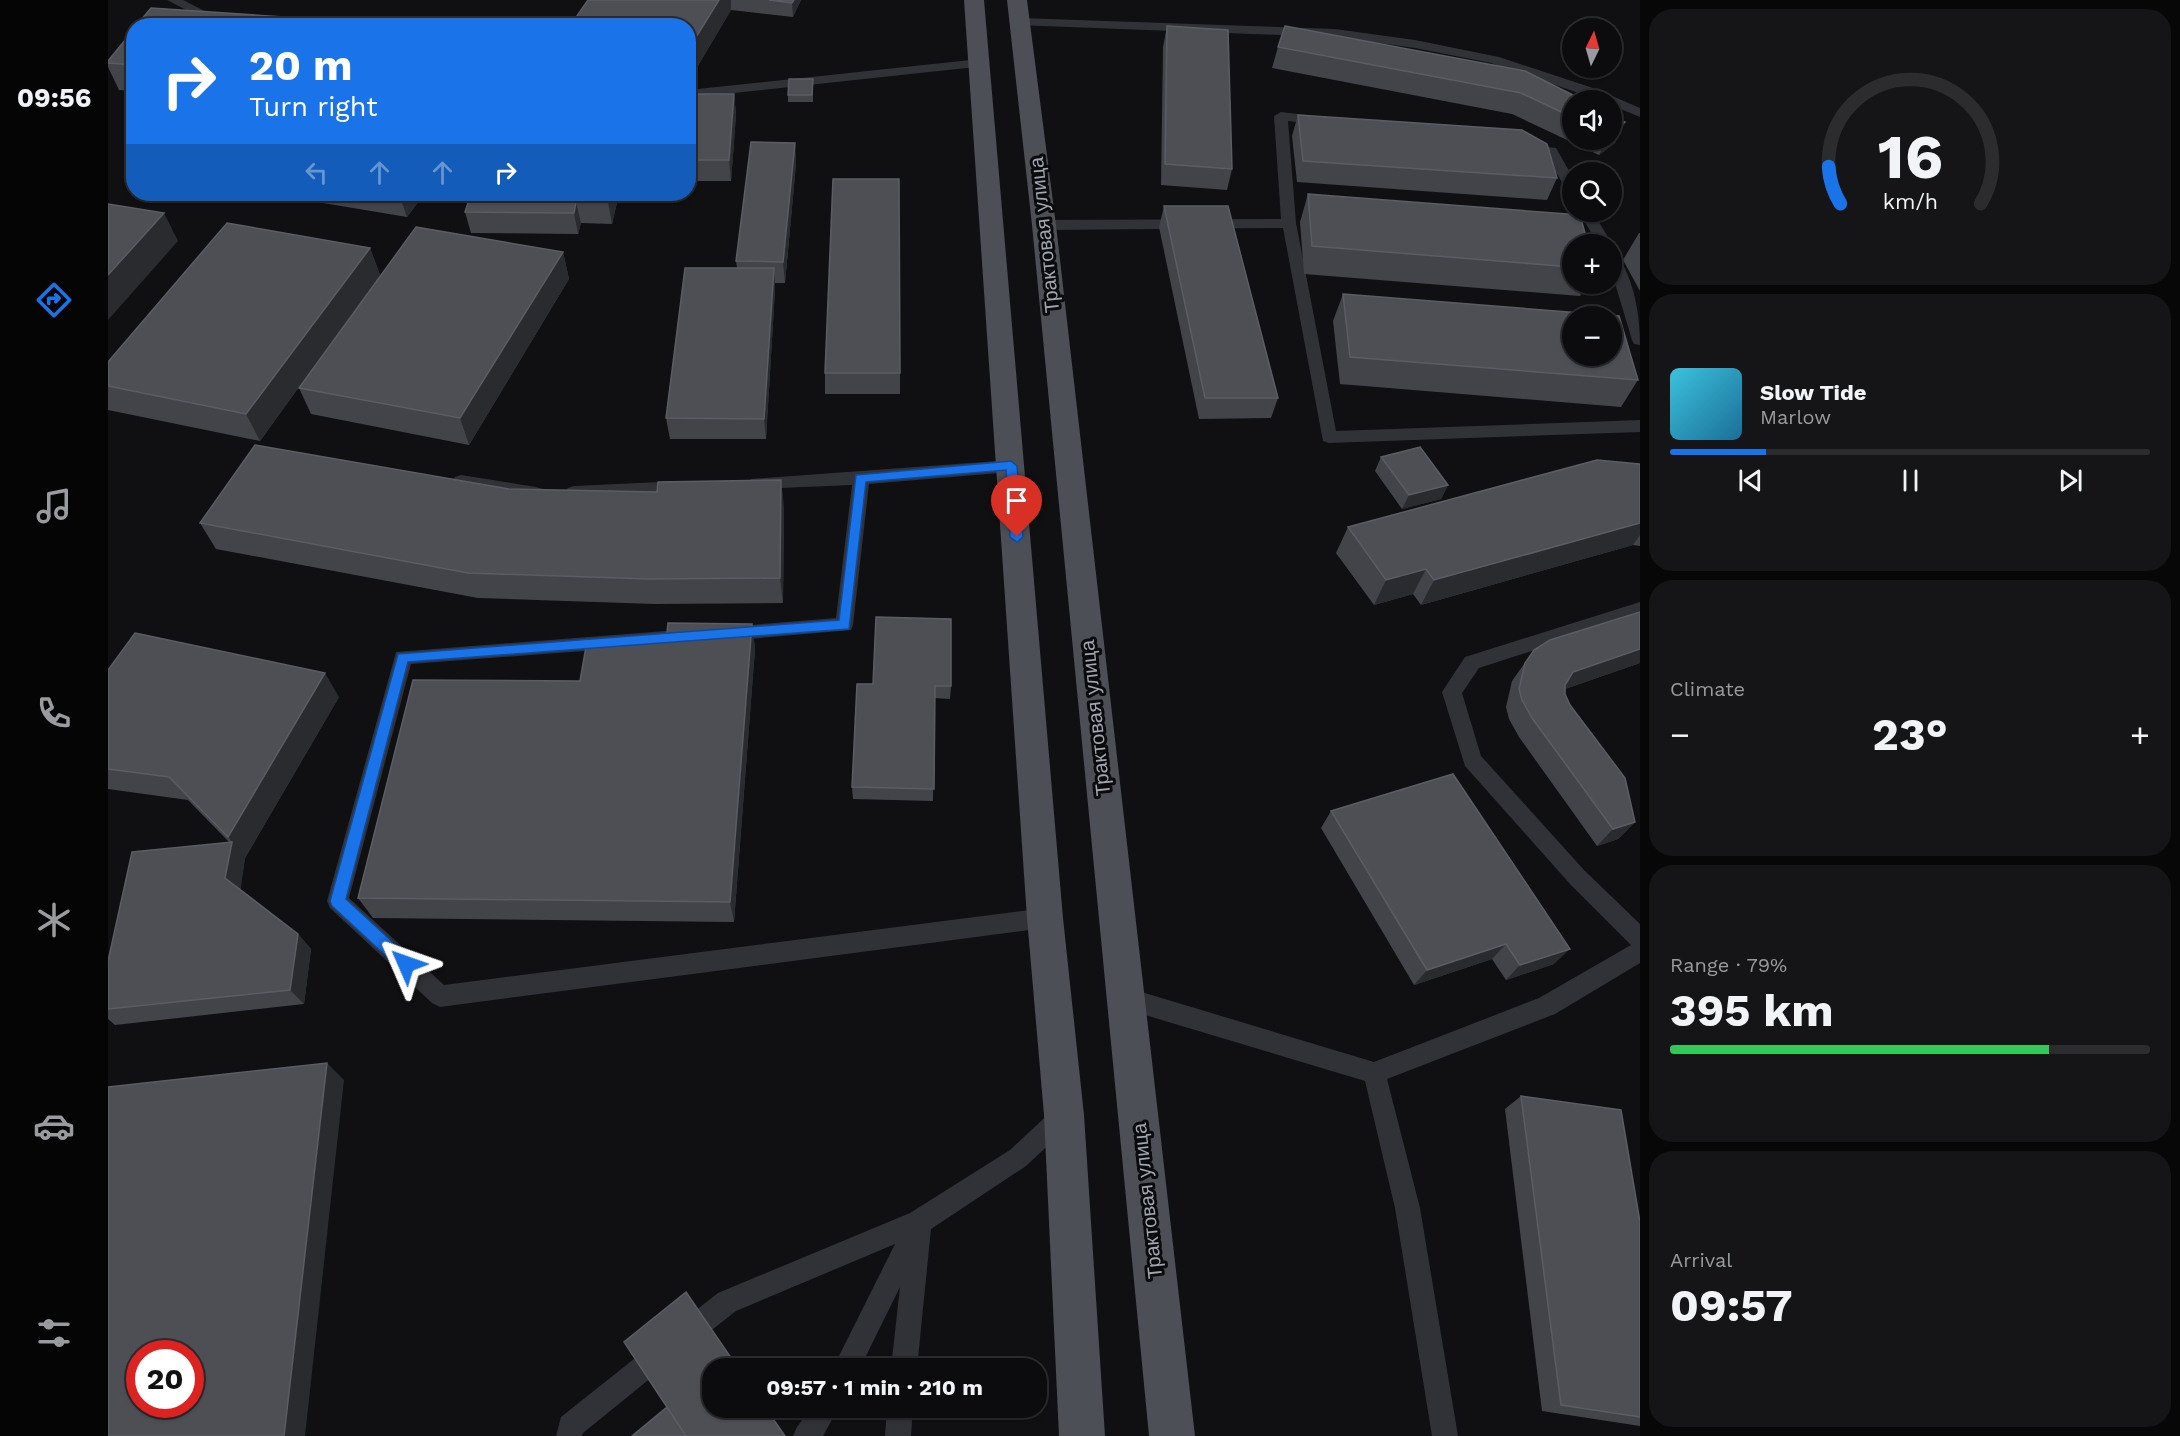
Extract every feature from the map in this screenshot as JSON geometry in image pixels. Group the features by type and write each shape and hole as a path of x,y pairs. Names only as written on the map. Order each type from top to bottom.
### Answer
{"main road":[{"path":"974,0 1045,918 1064,1115 1082,1436"},
{"name":"Трактовая улица","path":"1018,11 1044,225 1172,1436"}],"lane":[{"path":"173,0 211,18"},
{"path":"1018,11 1335,33 1415,44 1494,60 1591,92 1640,113"},
{"path":"696,93 980,63"},
{"path":"1340,123 1281,116 1289,223 1329,436 1640,426"},
{"path":"1516,146 1551,151 1562,170"},
{"path":"1044,225 1289,223"},
{"path":"1622,281 1640,340"},
{"path":"742,484 861,478 1011,466"},
{"path":"861,478 844,625 403,657 338,901 440,996 1045,918"},
{"path":"450,479 541,494 695,486"},
{"path":"1640,609 1472,662 1452,692 1472,760 1577,877 1640,939"},
{"path":"1125,998 1374,1073 1547,1006 1640,951"},
{"path":"1374,1073 1392,1132 1411,1224 1445,1436"},
{"path":"704,1320 727,1302 919,1222 1018,1158 1064,1115"},
{"path":"851,1358 919,1222"},
{"path":"905,1358 919,1222"},
{"path":"569,1436 570,1426 643,1368"},
{"path":"806,1436 820,1418"},
{"path":"898,1436 899,1418"}],"building":[{"path":"588,0 719,0 696,37 696,18 576,18"},
{"path":"769,0 794,0 792,3"},
{"path":"151,8 300,18 143,18"},
{"path":"1167,26 1228,30 1232,169 1165,164"},
{"path":"1285,26 1525,71 1563,90 1562,112 1521,93 1278,47"},
{"path":"126,39 126,64 108,63"},
{"path":"789,79 813,79 812,95 788,95"},
{"path":"696,94 734,94 729,160 696,160"},
{"path":"1298,115 1522,130 1547,144 1557,178 1303,161"},
{"path":"751,142 795,143 783,262 736,261"},
{"path":"833,179 899,179 900,373 825,373"},
{"path":"1308,194 1562,214 1562,222 1582,222 1585,234 1562,234 1562,266 1312,246"},
{"path":"469,201 608,201 576,202 574,213 465,212"},
{"path":"108,204 164,213 108,275"},
{"path":"1164,206 1228,206 1278,398 1205,398"},
{"path":"227,223 370,248 246,414 108,386 108,362"},
{"path":"416,227 563,252 460,418 299,388"},
{"path":"685,268 774,268 764,419 666,418"},
{"path":"1343,294 1562,311 1562,366 1622,366 1622,326 1638,380 1350,357"},
{"path":"255,445 509,489 657,492 658,482 781,480 780,578 649,579 468,573 200,523"},
{"path":"1420,447 1448,485 1409,495 1381,457"},
{"path":"1597,460 1640,464 1640,523 1434,580 1426,569 1386,580 1348,527"},
{"path":"1640,612 1640,649 1573,672 1565,685 1565,694 1570,705 1625,778 1635,822 1613,829 1532,718 1519,689 1525,663 1534,650 1550,640"},
{"path":"876,617 951,619 951,686 935,686 934,789 852,787 857,684 873,684"},
{"path":"668,623 752,624 730,902 358,898 413,680 580,681 587,641 666,642"},
{"path":"135,633 325,673 228,837 169,777 108,769 108,670"},
{"path":"1453,774 1570,949 1520,965 1506,944 1427,970 1331,811"},
{"path":"232,842 225,878 298,934 290,990 108,1009 108,961 132,852"},
{"path":"327,1063 284,1436 108,1436 108,1087"},
{"path":"1521,1096 1621,1110 1640,1222 1640,1417 1561,1405"},
{"path":"686,1292 731,1358 702,1358 702,1418 773,1418 785,1436 686,1436 624,1342"},
{"path":"667,1407 686,1436 632,1436"}],"route":[{"path":"406,964 338,901 403,657 844,625 861,478 1011,466 1017,537"}]}
